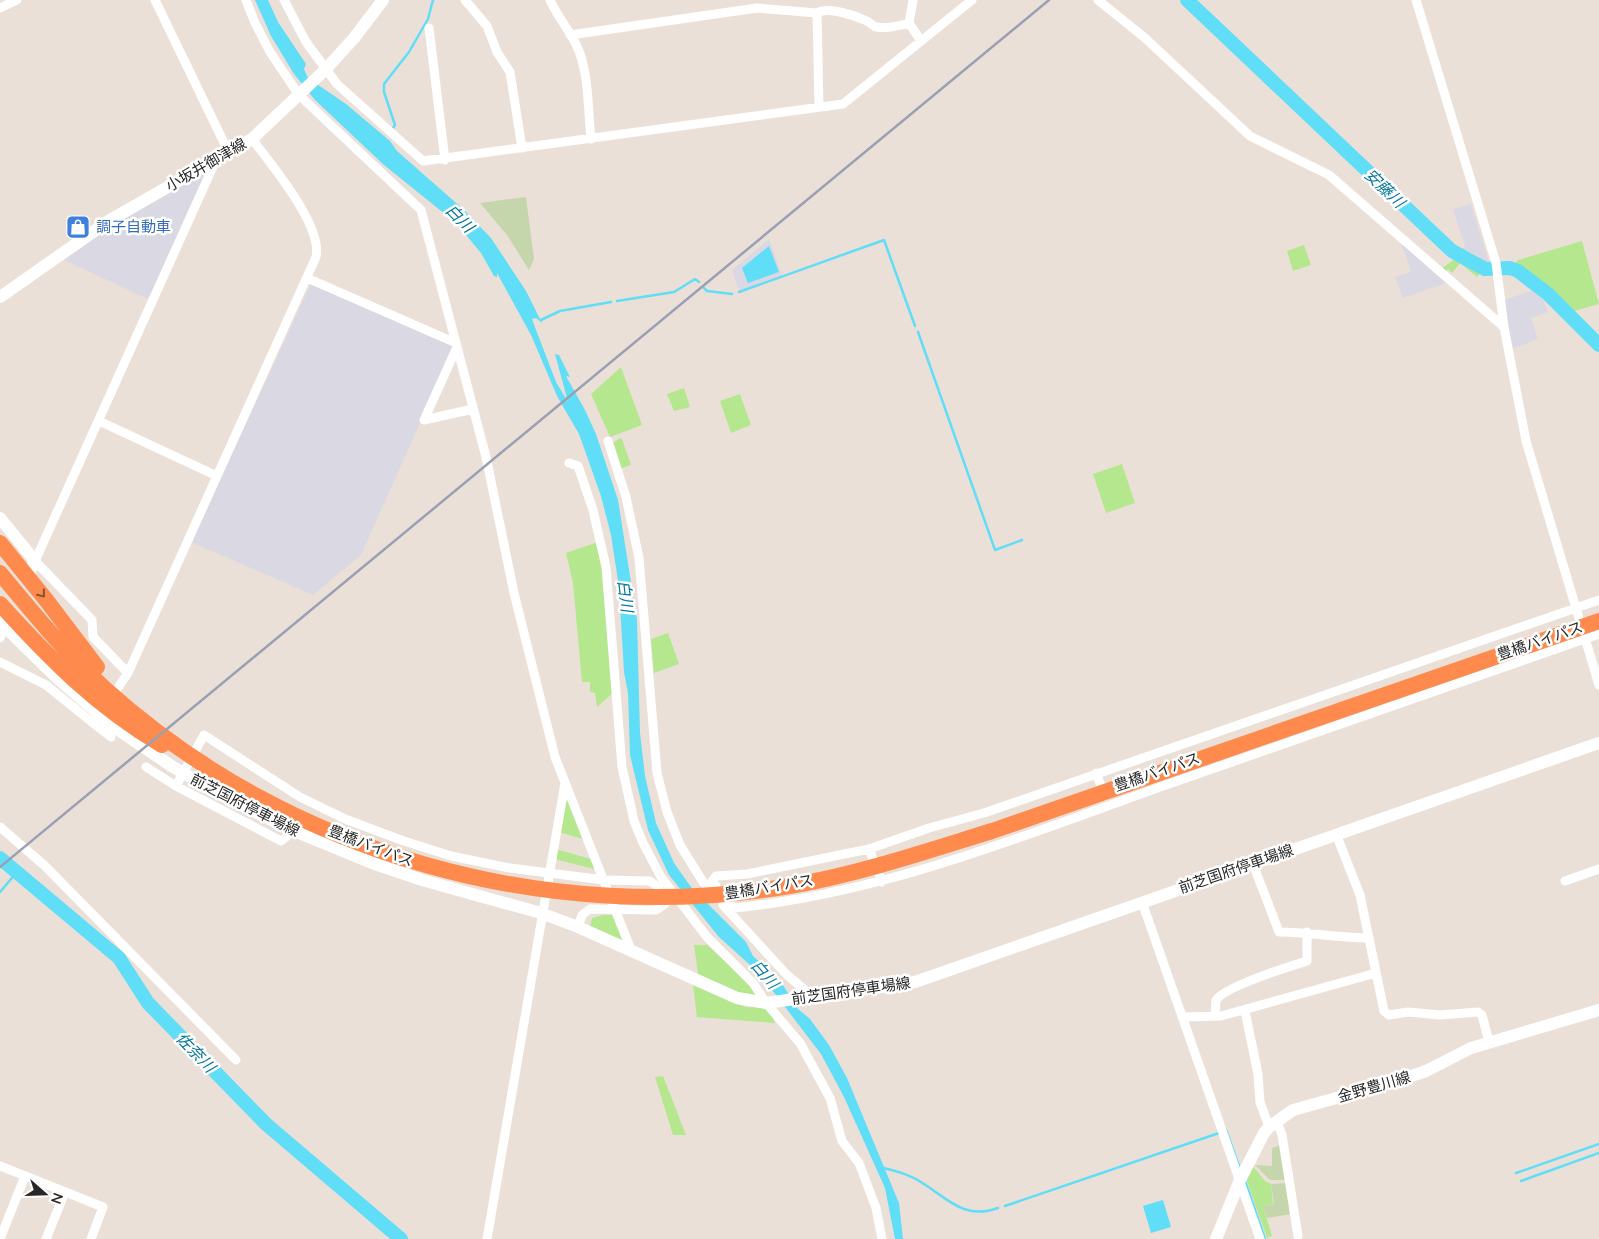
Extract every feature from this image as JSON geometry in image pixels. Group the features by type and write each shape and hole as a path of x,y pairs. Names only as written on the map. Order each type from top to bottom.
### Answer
{"highway":[{"path":"0,542 48,601 99,693"},
{"name":"豊橋バイパス","path":"0,573 99,693 146,722 202,764 259,797 319,826 394,857 462,875 535,890 597,895 666,897 716,895 795,885 910,856 992,831 1599,621"},
{"name":"豊橋バイパス","path":"0,585 33,625 99,693 197,766 254,800 318,833 390,860 452,878 534,895 596,901 665,902 714,900 794,890 900,864 994,835 1599,626"},
{"path":"0,604 39,646 99,693"}],"main road":[{"name":"小坂井御津線","path":"0,297 110,220 252,139 324,70 354,38 383,0"},
{"path":"0,518 32,566"},
{"name":"前芝国府停車場線","path":"5,627 58,679 99,693 142,748 199,782 294,831 422,880 541,913 578,927 737,998 768,1003 915,982 1599,743"},
{"name":"金野豊川線","path":"1273,1124 1293,1110 1391,1083 1426,1071 1471,1048 1599,1010"},
{"path":"1216,1239 1240,1180 1273,1124"}],"street":[{"path":"0,8 17,0"},
{"path":"155,0 230,153"},
{"path":"246,0 254,23 270,52 300,94 421,210 473,409 514,593 555,757 631,950"},
{"path":"284,0 302,36 324,70 337,84 423,161 446,160 844,104 972,0"},
{"path":"465,0 488,26 497,52 510,72 522,148"},
{"path":"550,0 582,61 591,139"},
{"path":"913,0 909,23 921,42"},
{"path":"1098,0 1146,38 1250,136 1329,175 1504,327"},
{"path":"1416,0 1497,268 1504,327 1526,441 1599,685"},
{"path":"570,35 756,4 817,13 822,10 830,10 868,21 875,27 909,23"},
{"path":"817,13 819,107"},
{"path":"429,28 446,160"},
{"path":"93,723 128,673 316,257 317,244 292,192 252,139"},
{"path":"128,673 93,637 92,620 32,566 216,160"},
{"path":"307,278 456,345"},
{"path":"456,345 424,420 473,409"},
{"path":"99,421 217,476"},
{"path":"608,441 628,504 639,558 657,773 667,812 680,845 703,882 786,974 809,996"},
{"path":"569,463 578,466 604,550 622,767 634,821 650,859 679,904 706,937 753,983 800,1043 830,1098 842,1141 859,1163 876,1208 882,1239"},
{"path":"1599,600 984,813 929,828 870,849 747,874 716,876 712,881 734,908 758,906 882,882 994,846 1302,736 1599,634"},
{"path":"0,662 46,685 111,737"},
{"path":"1291,707 1302,736"},
{"path":"176,786 204,735 300,797 345,819 451,856 549,873 604,880 650,881 658,887 665,904 656,910 590,909 582,915 578,927"},
{"path":"146,767 176,786 226,810 281,841 294,831"},
{"path":"1096,773 1108,805"},
{"path":"487,1239 541,913 565,783"},
{"path":"984,813 994,846"},
{"path":"333,847 345,819"},
{"path":"0,827 45,866 236,1060"},
{"path":"1336,834 1360,895 1384,1011 1389,1015 1408,1012 1440,1015 1478,1012 1482,1015 1489,1042"},
{"path":"870,849 882,882"},
{"path":"1253,864 1279,932 1307,932 1369,938"},
{"path":"1564,881 1599,869"},
{"path":"747,874 758,906"},
{"path":"1142,902 1260,1239"},
{"path":"1214,1016 1216,1000 1222,994 1265,975 1307,961 1307,932"},
{"path":"1182,1017 1214,1016 1245,1011 1288,996 1376,973"},
{"path":"1245,1011 1258,1074 1260,1102 1273,1124 1286,1162 1298,1236"},
{"path":"0,1166 104,1207 91,1239"},
{"path":"0,1239 25,1176"},
{"path":"46,1239 65,1192"}],"shaded area":[{"path":"210,168 150,300 64,260 113,226"},
{"path":"1471,204 1489,263 1461,250 1465,246 1453,209"},
{"path":"769,239 782,275 739,291 732,270"},
{"path":"1401,243 1446,283 1403,298 1395,277 1411,272"},
{"path":"311,284 454,347 361,555 313,595 191,542"},
{"path":"1539,288 1548,312 1531,318 1538,339 1512,349 1504,300"}],"green space":[{"path":"526,197 534,259 529,270 507,235 480,203"},
{"path":"1582,241 1599,304 1574,311 1544,283 1515,264 1518,260"},
{"path":"1304,245 1311,265 1293,271 1287,251"},
{"path":"1455,259 1483,270 1477,277 1460,263 1452,273 1448,269 1445,272 1441,269"},
{"path":"621,367 642,425 610,437 591,394"},
{"path":"684,388 690,407 674,411 667,394"},
{"path":"740,394 751,425 731,433 720,401"},
{"path":"620,438 631,465 619,469 613,443"},
{"path":"1122,464 1135,503 1106,513 1093,474"},
{"path":"598,542 605,584 614,692 597,707 595,693 590,692 590,682 582,682 573,583 566,553"},
{"path":"668,633 679,664 654,673 651,639"},
{"path":"565,792 586,840 559,832"},
{"path":"556,849 594,860 598,870 554,859"},
{"path":"603,915 615,915 625,942 590,927 592,918"},
{"path":"694,945 707,945 752,985 759,996 738,992 698,974"},
{"path":"693,985 745,1007 768,1008 775,1023 697,1017"},
{"path":"663,1076 686,1135 673,1135 655,1077"},
{"path":"1280,1145 1286,1180 1270,1180 1255,1165 1272,1166 1272,1148"},
{"path":"1252,1165 1265,1181 1271,1184 1273,1204 1263,1206 1272,1236 1267,1238 1246,1178"},
{"path":"1287,1183 1292,1214 1267,1218 1263,1206 1274,1204 1271,1184"}],"water":[{"name":"白川","path":"255,0 268,0 278,22 306,64 304,69 308,78 346,104 390,141 397,151 463,209 491,238 526,291 542,323 536,318 532,319 556,382 568,402 555,354 559,355 570,377 566,376 596,434 618,500 637,620 640,733 645,776 656,823 674,863 691,887 746,942 753,956 781,982 798,1009 810,1019 829,1045 847,1078 899,1203 903,1239 895,1239 885,1188 844,1097 821,1054 759,973 719,937 669,875 648,830 630,755 628,693 624,672 619,587 611,535 601,496 579,434 557,396 531,335 497,273 497,277 494,276 481,253 456,223 384,165 315,100 294,74 271,36"},
{"path":"769,246 779,272 748,283 742,268"},
{"path":"1163,1200 1171,1227 1151,1233 1143,1206"}],"waterway":[{"path":"393,128 395,125 384,92 384,84 409,52 428,19 433,0"},
{"name":"安藤川","path":"1187,0 1452,251 1485,269 1510,268 1518,271 1548,294 1599,345"},
{"path":"739,292 884,240 915,326"},
{"path":"617,301 674,292 695,279 699,282"},
{"path":"704,288 707,291 732,294"},
{"path":"541,320 560,311 611,302"},
{"path":"918,332 995,550 1022,540"},
{"name":"佐奈川","path":"0,858 119,958 148,1003 266,1124 401,1239"},
{"path":"0,892 17,872"},
{"path":"1226,1130 1240,1169"},
{"path":"1005,1206 1219,1133"},
{"path":"1516,1173 1599,1144"},
{"path":"1521,1181 1599,1153"},
{"path":"884,1168 915,1178 950,1202 967,1210 976,1212 998,1208"},
{"path":"1245,1181 1265,1239"}],"railway":[{"path":"0,867 1049,0"}],"place":[{"name":"調子自動車","path":"78,227"}]}
